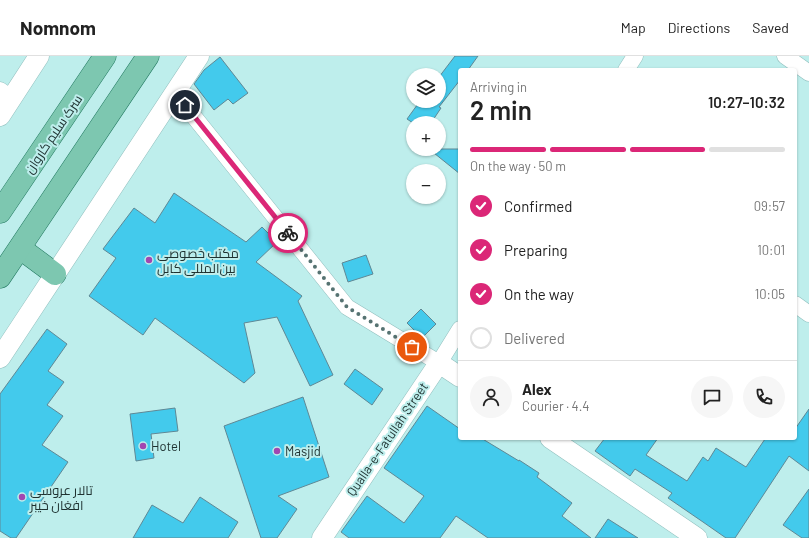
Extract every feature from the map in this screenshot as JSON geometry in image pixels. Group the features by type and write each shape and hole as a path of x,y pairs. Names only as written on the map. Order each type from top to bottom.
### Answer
{"main road":[{"name":"سرک سلیم کاروان","path":"3,202 105,56"},
{"path":"0,277 148,56"},
{"path":"20,248 55,274"}],"street":[{"path":"0,116 6,94 39,56"},
{"path":"0,358 199,56"},
{"path":"627,68 634,56"},
{"path":"785,56 809,73"},
{"path":"175,93 347,307 439,362 458,376"},
{"path":"797,305 809,314"},
{"path":"439,362 458,332"},
{"name":"Qualla-e-Fatullah Street","path":"327,536 439,362"},
{"path":"553,440 697,538"}],"building":[{"path":"455,56 478,56 469,68 458,68 458,83 446,98 446,68"},
{"path":"220,57 248,93 233,104 228,99 214,110 194,84 204,70"},
{"path":"415,108 441,108 436,116 409,116"},
{"path":"446,149 458,149 458,172 438,156 446,156"},
{"path":"174,193 246,242 262,227 277,242 256,262 302,296 298,301 333,375 310,386 277,317 244,323 255,373 244,383 155,318 143,335 89,296 116,258 103,249 134,208 155,223"},
{"path":"366,255 373,274 348,282 342,263"},
{"path":"421,309 436,324 422,338 407,323"},
{"path":"47,329 67,344 48,371 64,382 47,405 63,416 42,445 68,462 16,538 11,538 0,531 0,394"},
{"path":"355,369 383,389 372,405 344,384"},
{"name":"Masjid","path":"303,397 329,477 278,496 297,509 277,538 261,538 224,426"},
{"path":"427,406 458,428 458,440 484,440 539,473 537,477 572,503 562,516 591,538 488,538 456,516 440,538 349,538 341,532 367,496 404,523 424,496 384,468"},
{"name":"Hotel","path":"175,408 178,431 151,434 154,458 136,461 130,414"},
{"path":"809,409 809,471 789,456 735,538 726,538 668,498 672,493 635,469 630,476 595,451 603,440 657,440 646,455 687,481 703,457 708,461 716,448 746,467 764,440 797,440 797,426"},
{"path":"809,489 809,538 802,538 783,525"},
{"path":"200,497 238,522 228,538 133,538 152,505 183,523"},
{"path":"608,519 638,538 595,538"}],"way so far":[{"path":"288,233 347,307 412,347"}],"place":[{"name":"مکتب خصوصی بین‌المللی کابل","path":"149,260"},
{"name":"Hotel","path":"143,446"},
{"name":"Masjid","path":"277,451"},
{"name":"تالار عروسی افغان خیبر","path":"22,497"}],"route":[{"path":"185,105 288,233"}]}
